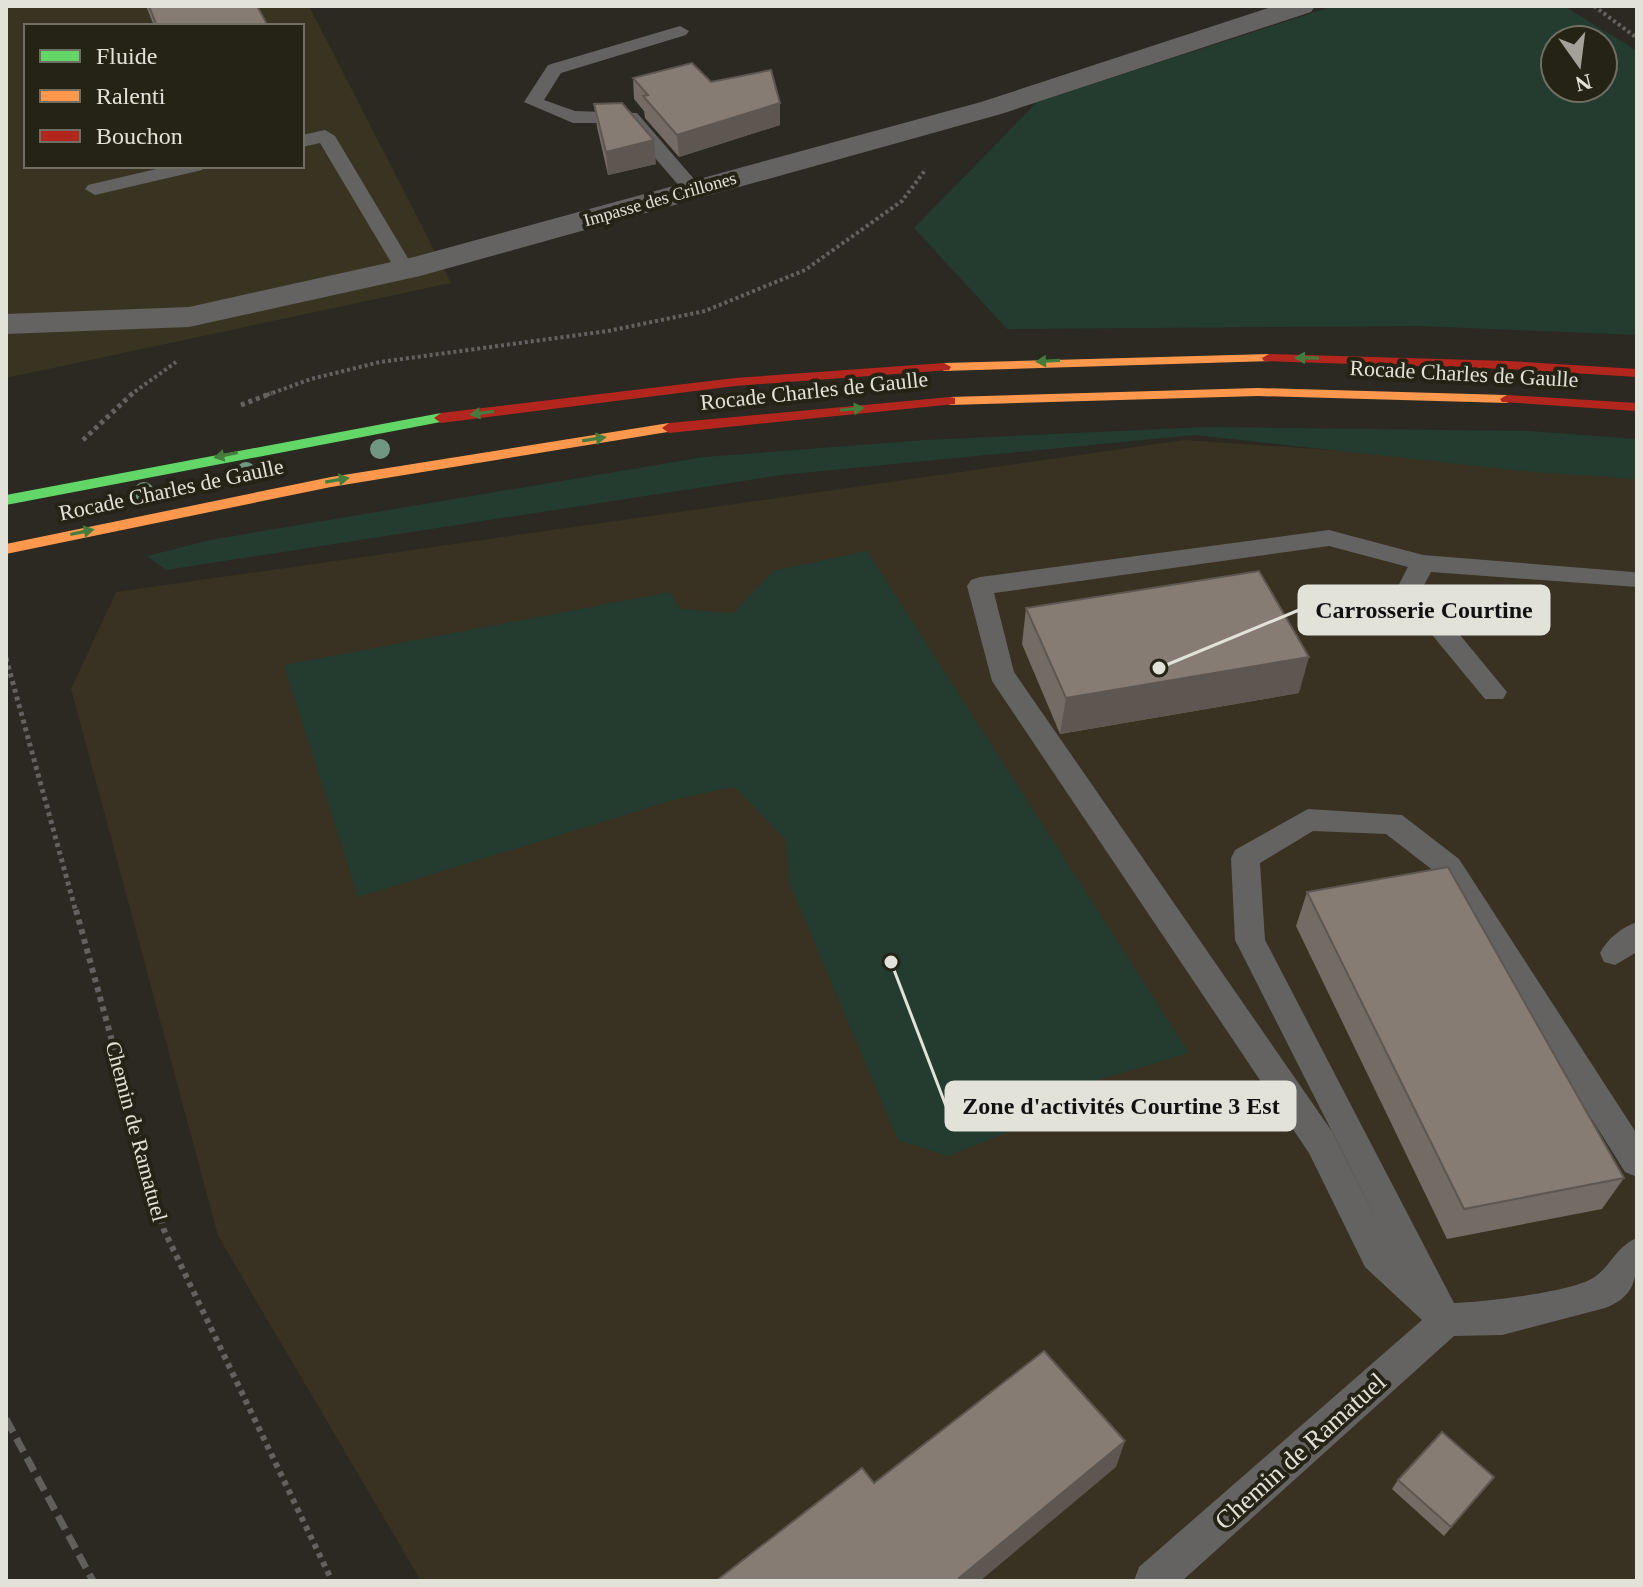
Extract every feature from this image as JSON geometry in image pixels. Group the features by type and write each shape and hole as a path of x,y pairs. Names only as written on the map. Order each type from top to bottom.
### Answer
{"main road":[{"name":"Rocade Charles de Gaulle","path":"6,500 267,446 435,420 603,396 892,368 1219,356 1514,363 1637,373"},
{"name":"Rocade Charles de Gaulle","path":"6,549 229,500 433,463 630,434 874,406 1036,395 1200,390 1372,392 1637,407"}],"street":[{"name":"Impasse des Crillones","path":"6,324 189,317 405,270 991,108 1301,6"}],"lane":[{"path":"680,31 554,69 533,102 573,117 630,117 693,190"},
{"path":"304,141 325,136 405,270"},
{"path":"95,189 186,168"},
{"path":"1633,580 1423,563 1329,538 980,586 1001,674 1321,1143 1377,1256 1447,1320 1502,1318 1605,1292 1637,1254"},
{"path":"1423,563 1409,590 1494,692"},
{"path":"1447,1320 1250,940 1245,858 1308,820 1392,823 1449,867 1637,1162"},
{"name":"Chemin de Ramatuel","path":"1153,1581 1447,1320"}],"path":[{"path":"1594,6 1637,38"},
{"path":"229,409 311,379 380,362 608,331 705,311 805,270 902,201 929,166"},
{"path":"82,449 83,437 121,402 207,339 218,311"},
{"name":"Chemin de Ramatuel","path":"6,658 164,1230 332,1581"}],"shaded area":[{"path":"6,6 309,6 451,283 6,378"},
{"path":"1185,440 1637,471 1637,1581 421,1581 218,1236 71,689 116,592"}],"green space":[{"path":"1334,6 1564,6 1593,24 1539,24 1539,104 1619,104 1619,40 1637,51 1637,335 1419,326 1007,329 914,228 1037,102"},
{"path":"1205,427 1530,431 1637,439 1637,479 1522,471 1195,435 781,475 166,570 147,556 210,540 704,457 925,440"},
{"path":"867,551 1189,1053 1064,1090 1044,1118 948,1156 898,1140 790,885 786,840 734,787 680,798 358,897 284,665 670,592 680,609 733,613 773,571"}],"building":[{"path":"149,6 257,6 267,24 156,24"},
{"path":"692,63 711,82 771,70 780,103 677,135 643,96 648,95 633,78"},
{"path":"622,103 654,140 606,152 594,104"},
{"path":"1259,571 1309,657 1066,698 1026,608"},
{"path":"1448,867 1624,1178 1464,1209 1307,892"},
{"path":"1044,1351 1125,1441 959,1578 962,1581 716,1581 862,1468 874,1483"},
{"path":"1442,1432 1494,1477 1451,1527 1398,1480"}],"railway":[{"path":"6,1419 93,1581"}],"traffic: fast":[{"path":"6,500 441,418"}],"traffic: slow":[{"path":"944,367 1269,358"},
{"path":"950,401 1258,392 1507,399"},
{"path":"6,549 331,482 669,428"}],"traffic: jam":[{"path":"1269,358 1508,365 1637,373"},
{"path":"441,418 735,382 944,367"},
{"path":"1507,399 1637,407"},
{"path":"669,428 950,401"}],"place":[{"name":"Carrosserie Courtine","path":"1159,668"},
{"name":"Zone d'activités Courtine 3 Est","path":"891,962"}]}
